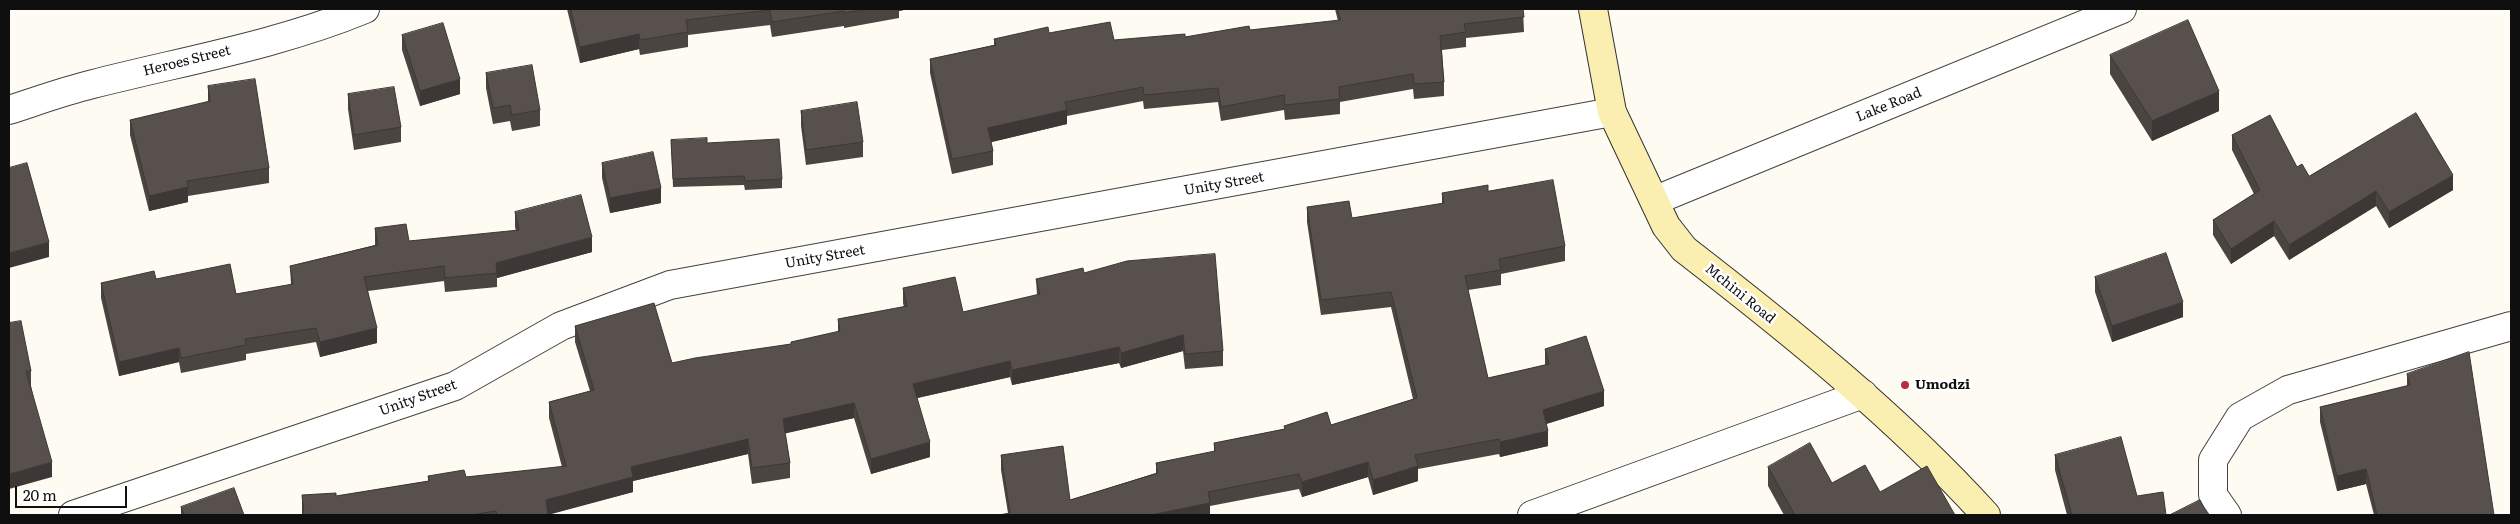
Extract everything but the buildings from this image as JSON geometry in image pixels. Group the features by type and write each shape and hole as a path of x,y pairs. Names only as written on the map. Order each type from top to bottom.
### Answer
{"street":[{"name":"Heroes Street","path":"9,110 90,84 232,51 340,19 365,9"},
{"name":"Mchini Road","path":"1593,9 1612,112 1656,200 1666,226 1684,249 1862,394 1961,487 1986,515"},
{"name":"Lake Road","path":"1656,200 2122,9"},
{"name":"Unity Street","path":"73,515 455,386 561,326 670,285 1612,112"},
{"path":"2227,515 2213,495 2213,460 2240,417 2288,390 2511,326"},
{"path":"1532,515 1862,394"}],"place":[{"name":"Umodzi","path":"1905,385"}]}
